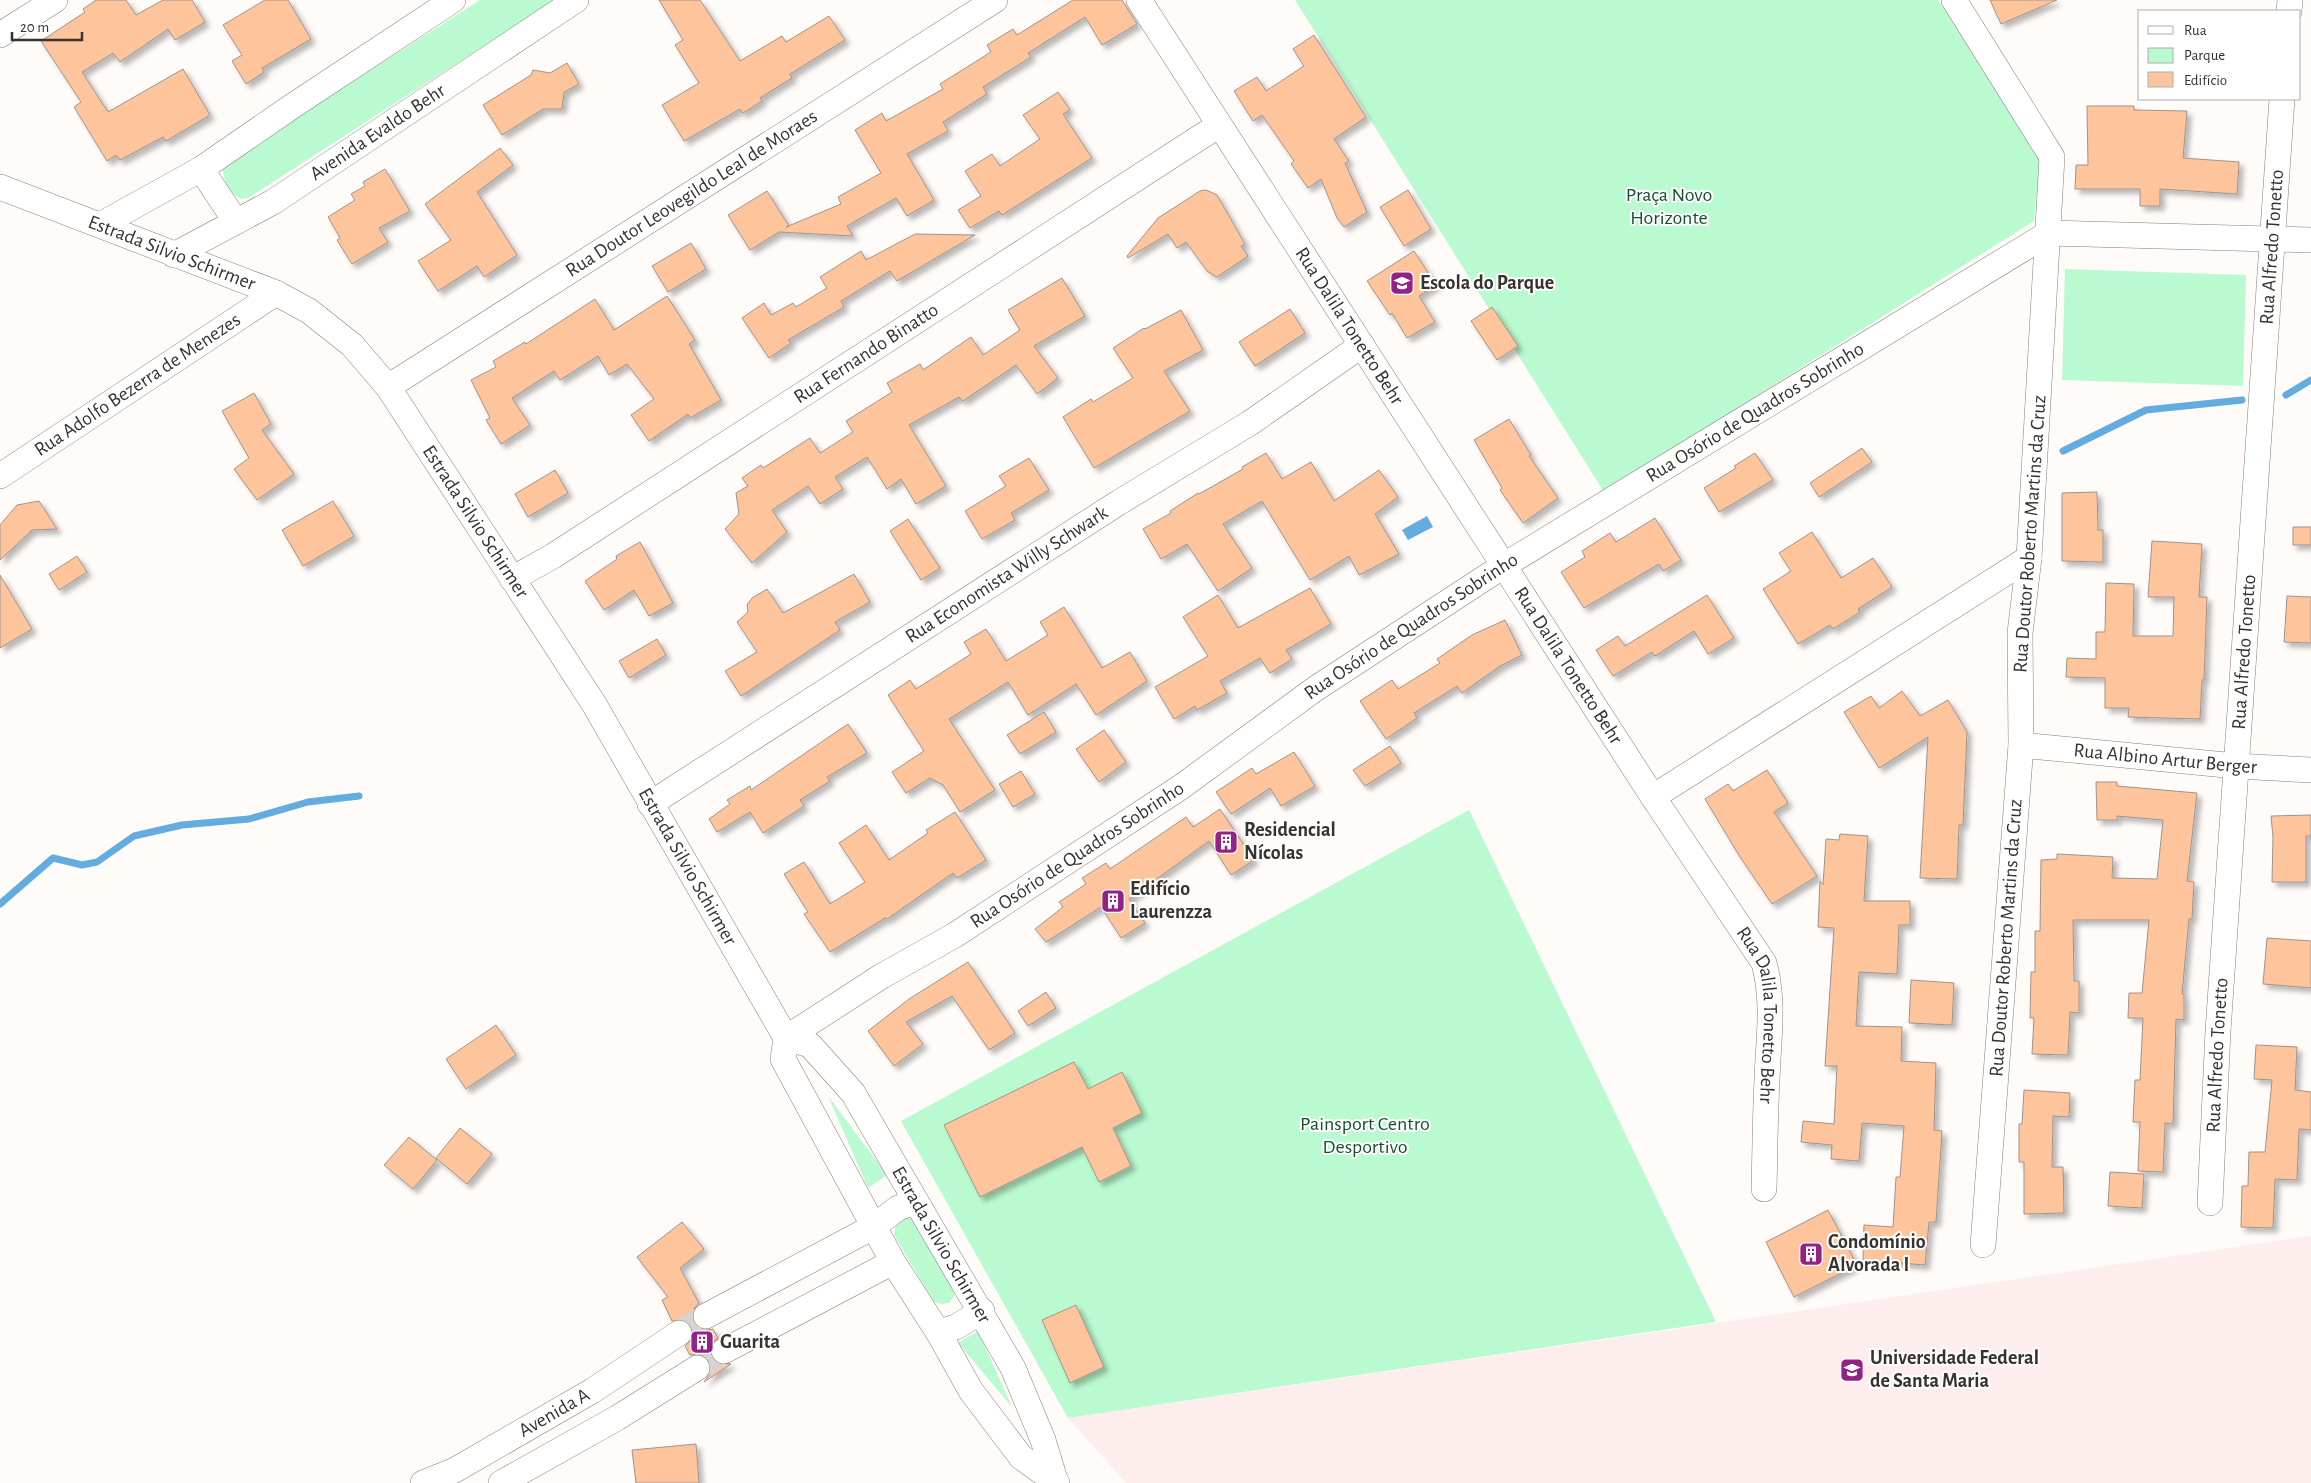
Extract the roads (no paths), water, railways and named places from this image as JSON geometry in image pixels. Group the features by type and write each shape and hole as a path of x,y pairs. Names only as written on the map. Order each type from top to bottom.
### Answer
{"street":[{"path":"0,35 55,0"},
{"path":"100,225 201,169 294,105 454,0"},
{"name":"Avenida Evaldo Behr","path":"174,255 273,202 576,0"},
{"name":"Rua Doutor Leovegildo Leal de Moraes","path":"388,387 995,0"},
{"name":"Rua Dalila Tonetto Behr","path":"1139,0 1503,566 1653,797 1764,963 1772,1004 1767,1080 1764,1189"},
{"name":"Rua Doutor Roberto Martins da Cruz","path":"1954,0 2052,157 2029,558 2020,633 2021,744 1983,1245"},
{"name":"Rua Alfredo Tonetto","path":"2210,1204 2218,1031 2282,100"},
{"name":"Rua Fernando Binatto","path":"512,579 569,545 1219,125"},
{"path":"201,169 236,222"},
{"name":"Estrada Silvio Schirmer","path":"0,187 276,293 308,311 352,345 388,387 594,704 786,1038 783,1059 873,1227 938,1332 971,1391 1021,1457 1057,1483"},
{"path":"2049,233 2311,240"},
{"name":"Rua Osório de Quadros Sobrinho","path":"786,1038 882,976 955,935 1181,787 1315,688 1503,566 2049,233"},
{"name":"Rua Adolfo Bezerra de Menezes","path":"0,476 276,293"},
{"name":"Rua Economista Willy Schwark","path":"650,804 1118,503 1250,423 1362,345"},
{"path":"1653,797 2029,558"},
{"name":"Rua Albino Artur Berger","path":"2021,744 2236,766 2311,770"},
{"name":"Estrada Silvio Schirmer","path":"786,1038 810,1045 853,1094 982,1311 1013,1368 1043,1440 1057,1483"},
{"path":"706,1316 873,1227 898,1208 916,1202"},
{"path":"724,1351 893,1262"},
{"path":"755,1290 775,1325"},
{"path":"938,1332 956,1327 982,1311"},
{"name":"Avenida A","path":"423,1483 455,1470 592,1391 679,1333"},
{"path":"652,1351 672,1383"},
{"name":"Avenida A","path":"501,1483 616,1418 697,1368"}],"water":[{"path":"1427,516 1433,527 1408,540 1402,530"}],"waterway":[{"path":"2286,395 2311,380"},
{"path":"2063,451 2146,410 2242,400"},
{"path":"0,904 53,858 82,865 97,862 134,836 182,825 249,819 308,802 359,796"}],"tunnel":[{"path":"679,1333 706,1316"},
{"path":"697,1368 724,1351"}],"place":[{"name":"Escola do Parque","path":"1402,283"},
{"name":"Residencial Nícolas","path":"1226,842"},
{"name":"Edifício Laurenzza","path":"1113,901"},
{"name":"Condomínio Alvorada I","path":"1811,1254"},
{"name":"Guarita","path":"702,1342"},
{"name":"Universidade Federal de Santa Maria","path":"1852,1370"}],"park label":[{"name":"Praça Novo Horizonte","path":"1669,206"},
{"name":"Painsport Centro Desportivo","path":"1365,1136"}]}
